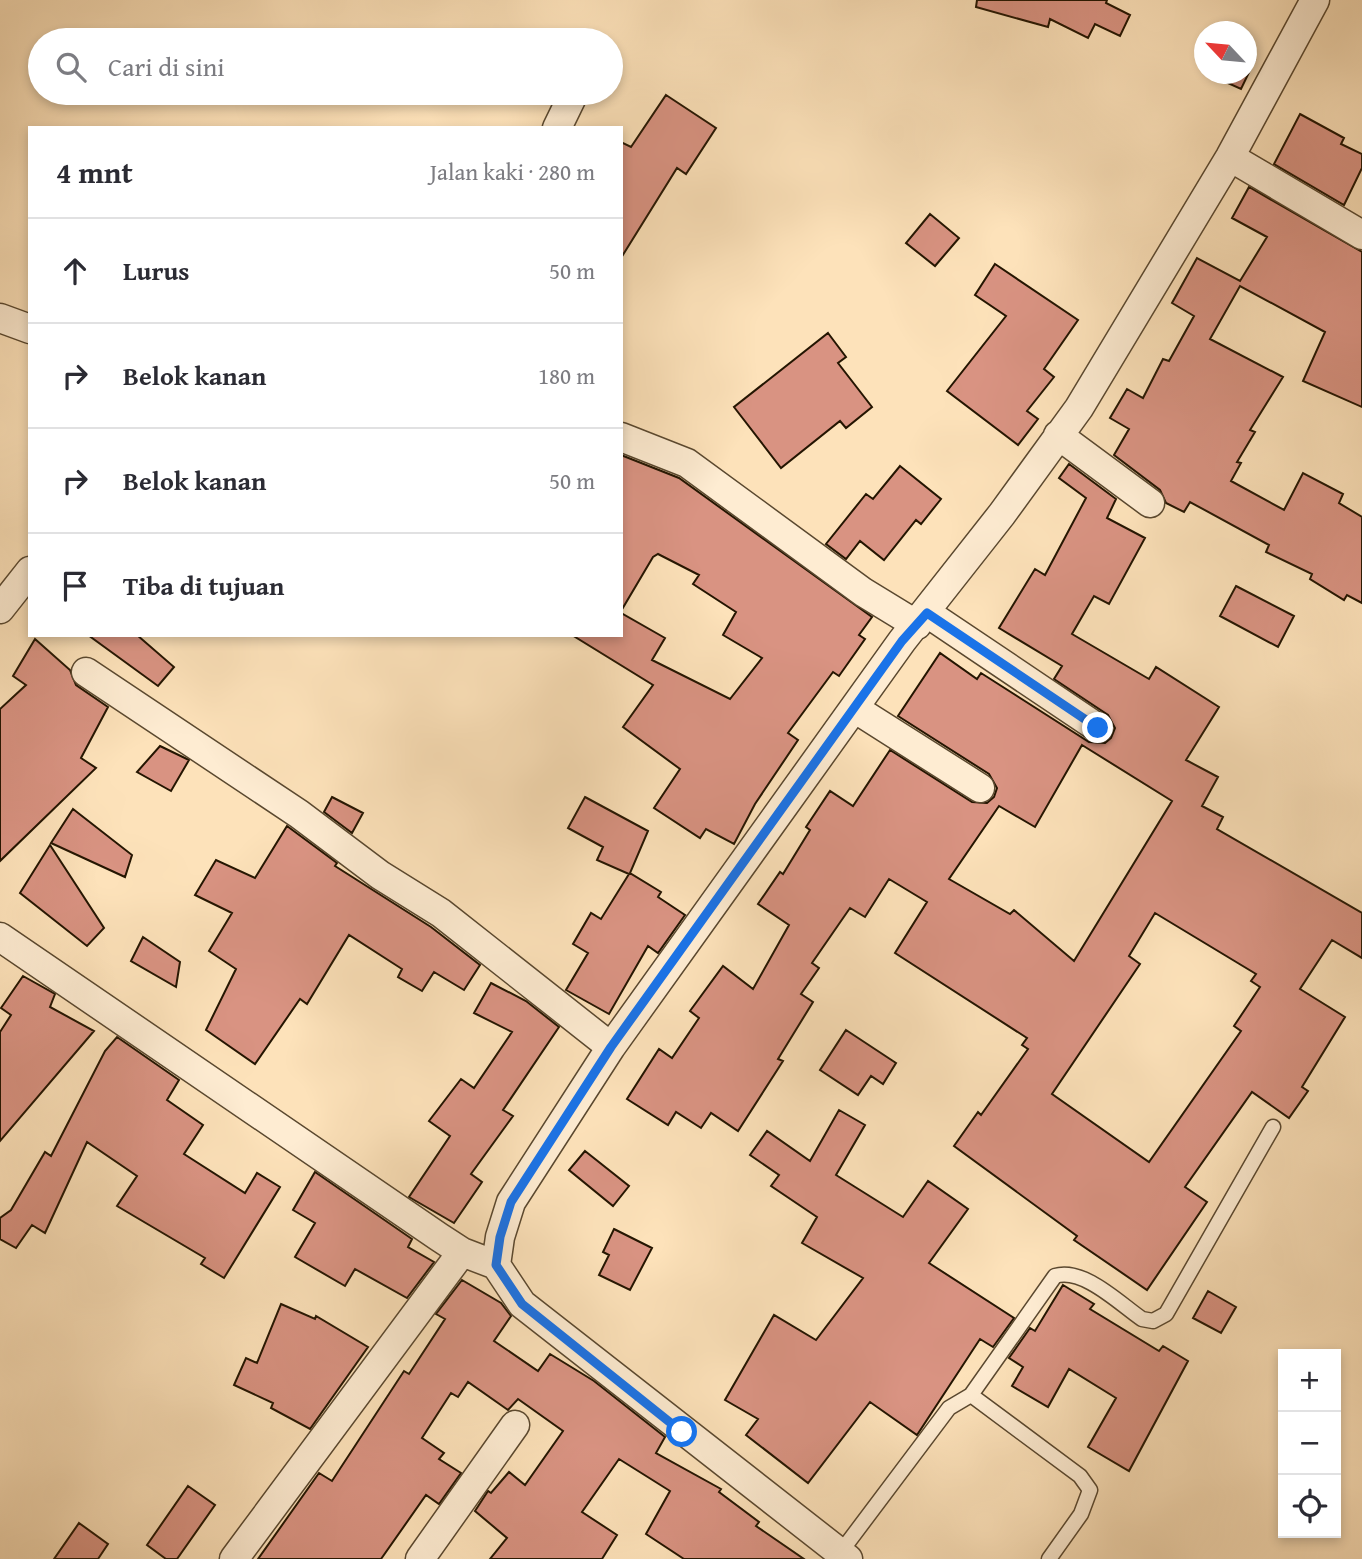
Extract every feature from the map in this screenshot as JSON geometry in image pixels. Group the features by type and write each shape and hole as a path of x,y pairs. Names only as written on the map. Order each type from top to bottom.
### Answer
{"street":[{"path":"496,1265 500,1237 511,1202 611,1047 854,708 1079,408 1230,157 1315,0"},
{"path":"558,126 568,105"},
{"path":"1230,157 1362,235"},
{"path":"0,318 28,328"},
{"path":"1058,435 1150,503"},
{"path":"623,438 687,463 863,592 922,619 1098,728"},
{"path":"0,609 28,574"},
{"path":"86,672 299,814 380,875 441,913 611,1047"},
{"path":"854,708 980,788"},
{"path":"0,937 462,1252 496,1265 522,1304 844,1556"},
{"path":"234,1559 462,1252"},
{"path":"420,1559 515,1425"}],"lane":[{"path":"844,1556 948,1408 971,1395 1055,1276 1065,1273 1083,1279 1142,1319 1153,1321 1166,1314 1273,1127"},
{"path":"971,1395 1080,1476 1090,1490 1081,1514 1049,1559"}],"building":[{"path":"977,0 1107,0 1106,3 1130,15 1120,36 1095,24 1088,38 1050,19 1048,27 976,7"},
{"path":"1230,84 1243,84 1241,89"},
{"path":"666,95 716,128 686,174 677,168 623,255 623,143 631,147"},
{"path":"1300,114 1344,138 1341,144 1362,154 1362,168 1344,205 1274,164"},
{"path":"1249,187 1362,252 1362,407 1303,381 1325,332 1240,286 1210,339 1283,377 1250,430 1255,432 1237,462 1241,463 1231,481 1284,510 1303,473 1343,494 1339,503 1362,517 1362,603 1347,595 1344,600 1310,579 1312,574 1266,552 1269,545 1190,502 1184,512 1166,503 1160,490 1114,455 1129,429 1110,418 1127,389 1143,398 1163,359 1169,361 1194,316 1172,303 1197,258 1240,281 1267,237 1232,218"},
{"path":"930,214 959,238 935,266 906,243"},
{"path":"995,264 1078,320 1044,369 1054,377 1027,411 1038,419 1018,445 947,391 1006,316 975,295"},
{"path":"828,333 846,357 838,363 872,407 846,428 840,421 781,468 734,407"},
{"path":"623,456 679,478 872,617 859,635 865,639 839,676 833,672 788,733 798,740 755,804 734,844 706,829 700,838 654,808 680,769 623,727 653,685 575,637 623,637 623,614 665,638 652,660 730,699 762,658 723,635 736,612 693,584 699,575 658,554 653,557 623,608"},
{"path":"1069,464 1116,499 1107,518 1145,538 1109,604 1094,596 1072,634 1149,679 1156,667 1219,707 1186,760 1218,777 1202,806 1223,817 1217,829 1362,913 1362,958 1332,940 1300,989 1345,1017 1302,1087 1308,1091 1289,1118 1252,1092 1185,1187 1207,1202 1147,1290 1074,1240 1077,1236 954,1146 978,1112 981,1115 1028,1049 1022,1045 1027,1038 895,953 927,902 889,879 865,917 850,908 812,963 819,968 801,994 813,1002 778,1059 783,1061 738,1131 711,1113 701,1128 676,1112 668,1125 627,1099 659,1049 672,1058 699,1018 690,1011 723,966 753,989 789,925 758,904 780,872 783,874 810,830 806,827 830,791 853,806 890,750 972,802 987,803 994,797 997,788 989,774 898,716 940,653 977,679 981,673 1089,742 1105,743 1111,738 1115,728 1108,715 1054,679 1062,666 999,628 1035,569 1045,575 1086,498 1059,478","holes":["1082,745 1172,801 1074,961 1014,910 1010,914 949,879 999,806 1035,827","1155,913 1256,974 1251,981 1260,987 1234,1026 1241,1031 1149,1162 1052,1094 1140,964 1129,956"]},
{"path":"900,466 941,499 921,524 916,520 884,560 860,541 846,559 826,544 866,494 873,499"},
{"path":"1236,586 1294,616 1278,647 1220,616"},
{"path":"91,637 139,637 174,667 158,686"},
{"path":"35,639 70,670 76,685 108,707 81,758 96,768 0,861 0,709 26,685 13,676"},
{"path":"160,746 189,760 171,791 137,772"},
{"path":"332,797 363,813 352,833 324,812"},
{"path":"585,797 648,831 630,873 661,892 658,897 685,915 658,953 648,946 609,1014 566,990 588,953 573,944 591,913 601,919 629,874 597,860 603,847 568,828"},
{"path":"73,809 132,855 125,877 51,843"},
{"path":"287,826 337,863 335,866 431,927 480,965 464,990 434,972 422,991 398,977 402,969 349,935 307,1004 300,999 255,1064 206,1030 236,969 209,951 232,913 195,895 216,860 255,878"},
{"path":"50,845 104,928 87,946 20,893"},
{"path":"143,937 180,962 176,987 131,961"},
{"path":"23,976 55,994 50,1007 94,1031 0,1141 0,1032 11,1015 1,1008"},
{"path":"491,983 526,1001 559,1027 503,1110 513,1116 471,1174 482,1182 454,1223 409,1197 450,1136 429,1121 461,1079 474,1088 512,1032 474,1013"},
{"path":"846,1030 896,1063 883,1084 871,1076 858,1095 820,1070"},
{"path":"117,1037 179,1080 167,1100 203,1125 184,1154 245,1193 257,1173 280,1187 224,1278 201,1264 205,1258 117,1206 137,1176 87,1142 45,1233 32,1225 16,1248 0,1239 0,1218 11,1210 45,1152 51,1156 105,1051"},
{"path":"839,1110 865,1125 836,1175 903,1217 928,1181 968,1209 929,1263 1014,1318 993,1347 980,1339 917,1435 870,1402 808,1483 746,1435 758,1419 725,1400 774,1315 816,1340 863,1278 802,1243 817,1217 771,1186 779,1175 750,1155 767,1131 810,1161"},
{"path":"585,1151 629,1186 613,1206 569,1170"},
{"path":"315,1172 412,1239 408,1247 434,1262 407,1298 355,1269 345,1286 295,1257 315,1223 293,1210"},
{"path":"614,1229 652,1248 630,1290 599,1275 609,1255 603,1252"},
{"path":"462,1280 501,1303 511,1316 494,1341 538,1371 550,1354 594,1381 665,1437 656,1453 721,1489 719,1492 759,1522 756,1526 804,1559 684,1559 646,1534 670,1491 619,1459 582,1512 617,1535 602,1559 490,1559 507,1538 475,1511 488,1491 491,1493 509,1472 525,1485 563,1431 518,1399 508,1410 468,1382 458,1397 451,1393 422,1438 444,1453 439,1459 461,1473 439,1504 426,1495 381,1559 258,1559 319,1473 332,1481 404,1371 409,1374 445,1319 436,1314"},
{"path":"1063,1285 1094,1304 1090,1309 1159,1351 1163,1346 1188,1361 1129,1471 1088,1447 1116,1398 1069,1369 1048,1407 1012,1386 1023,1367 1009,1358 1030,1328 1035,1331"},
{"path":"1208,1291 1236,1307 1221,1333 1193,1318"},
{"path":"281,1304 315,1319 316,1316 368,1347 310,1429 271,1408 273,1403 234,1385 246,1358 257,1363"},
{"path":"188,1486 215,1505 177,1559 166,1559 147,1545"},
{"path":"79,1523 108,1544 98,1559 54,1559"}],"route":[{"path":"682,1432 522,1304 506,1285 496,1265 500,1237 511,1202 611,1047 902,641 927,613 1098,728"}]}
